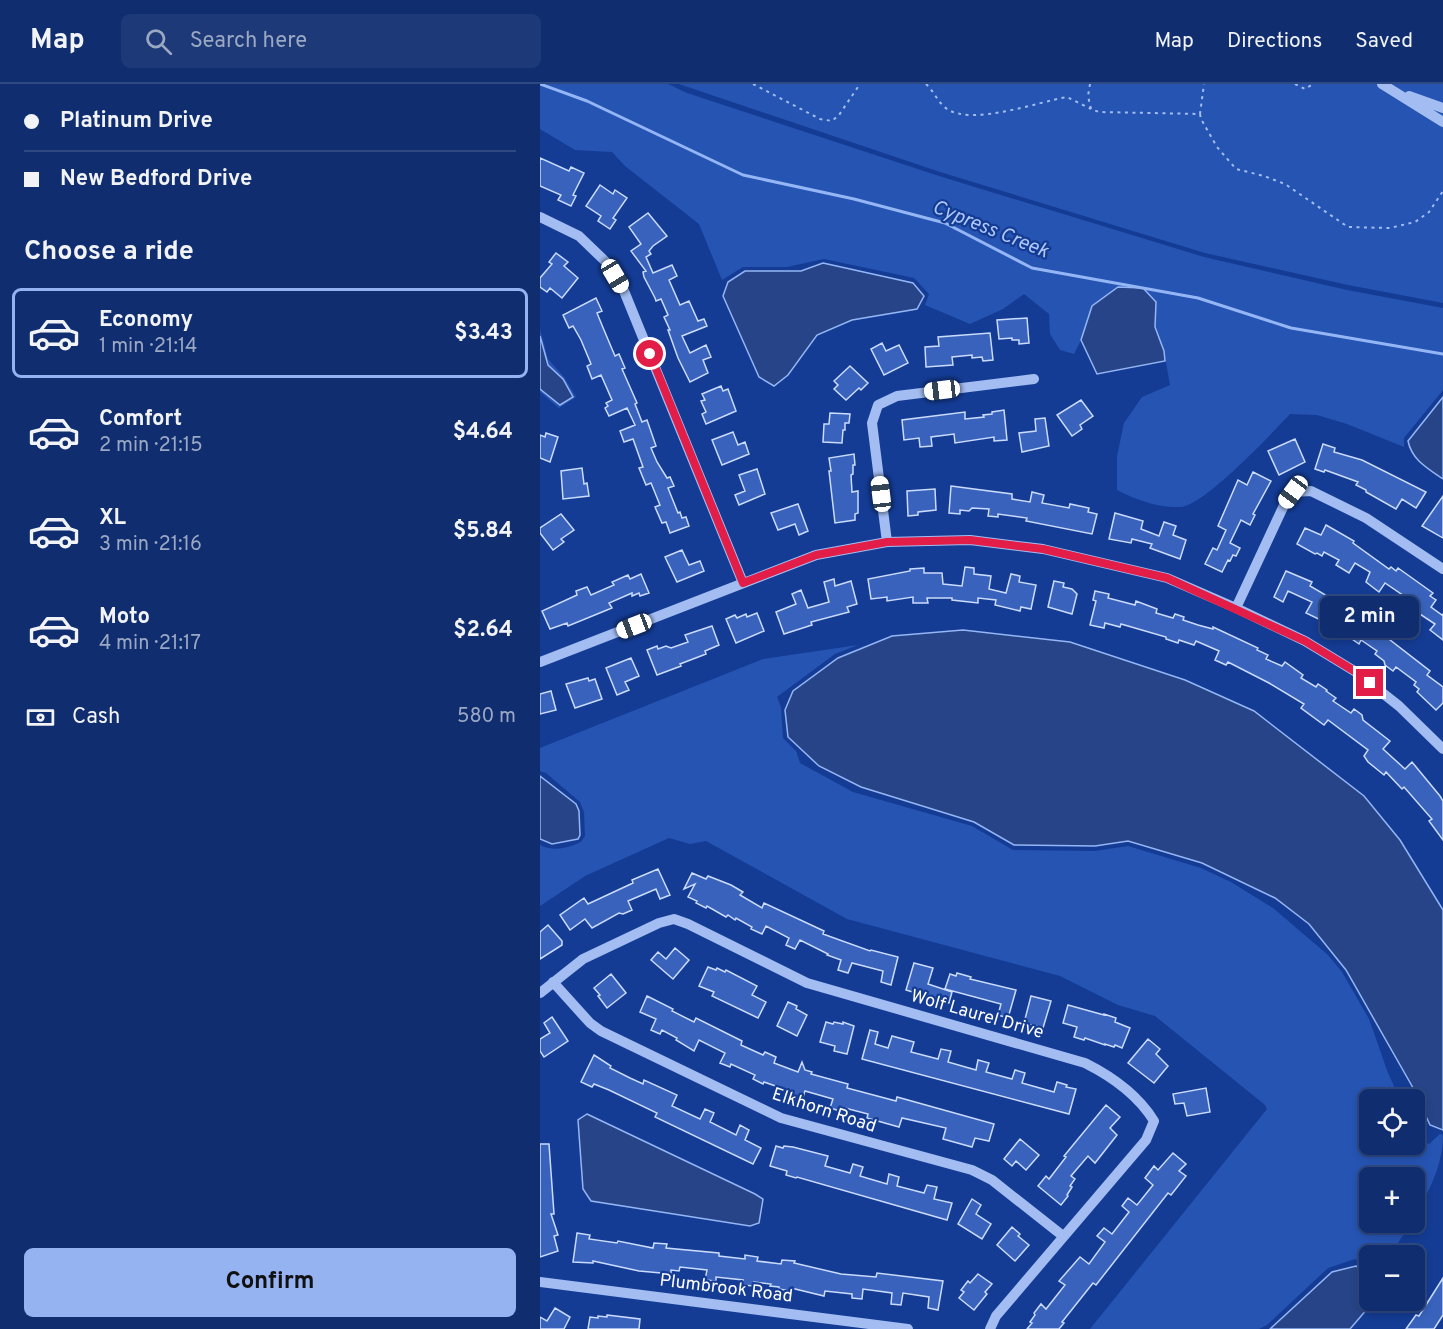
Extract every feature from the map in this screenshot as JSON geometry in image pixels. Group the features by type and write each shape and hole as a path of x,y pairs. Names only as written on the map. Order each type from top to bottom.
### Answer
{"street":[{"path":"1384,84 1408,96 1443,108"},
{"path":"1384,84 1443,122"},
{"path":"540,217 579,236 606,262 624,291 743,583"},
{"path":"887,542 872,423 878,405 897,396 1034,379"},
{"path":"1236,608 1285,503 1293,492 1311,491 1366,518 1443,569"},
{"path":"540,662 816,555 887,542 970,540 1043,549 1167,578 1236,608 1305,641 1356,672 1399,706 1443,749"},
{"name":"Wolf Laurel Drive","path":"540,993 583,959 659,923 674,919 807,982 1085,1064 1110,1075 1146,1108 1154,1121 1146,1140 996,1316 990,1329"},
{"name":"Elkhorn Road","path":"553,982 590,1023 601,1031 781,1118 972,1170 992,1180 1063,1236"},
{"name":"Plumbrook Road","path":"540,1282 908,1329"}],"path":[{"path":"753,84 827,121 836,119 860,84"},
{"path":"926,84 947,109 956,113 994,113 1066,97 1099,112 1200,114"},
{"path":"1090,84 1088,96 1091,109"},
{"path":"1204,84 1201,119 1217,147 1236,169 1285,184 1348,227 1390,228 1415,222 1429,212 1443,191"},
{"path":"1295,84 1305,89 1313,84"}],"shaded area":[{"path":"540,84 668,84 687,93 939,176 1204,257 1347,290 1443,308 1443,390 1404,438 1404,447 1347,424 1317,415 1290,414 1237,468 1191,504 1172,507 1140,500 1117,490 1117,456 1124,423 1142,397 1170,385 1164,351 1155,327 1156,302 1092,306 1074,354 1060,350 1050,334 1049,314 1024,294 1003,309 970,324 925,305 929,294 914,278 824,259 787,267 743,267 722,280 699,224 625,166 612,152 575,150 540,129"},
{"path":"679,84 1443,84 1443,303 1348,285 1205,253 940,172"},
{"path":"823,263 913,283 924,296 917,309 852,320 817,335 788,375 774,386 759,377 723,296 728,282 745,271 801,271"},
{"path":"1118,287 1143,288 1156,302 1155,327 1164,351 1165,361 1097,374 1081,340 1092,306"},
{"path":"540,329 548,359 564,377 576,397 559,408 540,392"},
{"path":"540,336 548,365 563,379 573,397 560,405 540,389"},
{"path":"1443,397 1443,479 1417,458 1408,441"},
{"path":"963,630 1070,642 1185,680 1254,711 1364,796 1400,840 1443,910 1443,1130 1430,1125 1425,1114 1425,1089 1413,1089 1346,970 1309,924 1275,898 1202,863 1128,841 1095,846 1014,845 974,822 861,787 819,766 788,737 785,710 793,691 838,658 892,636"},
{"path":"858,645 835,654 777,697 781,707 783,738 796,751 800,763 853,792 972,826 1013,850 1095,851 1128,846 1201,868 1231,882 1273,908 1328,955 1342,972 1369,1019 1395,1089 1359,1089 1359,1155 1425,1155 1425,1142 1429,1144 1440,1134 1443,1135 1441,1157 1425,1198 1425,1167 1359,1167 1359,1233 1404,1233 1397,1245 1359,1245 1359,1262 1355,1259 1328,1268 1267,1325 1259,1329 1090,1329 1267,1109 1155,1016 1118,1005 1060,976 847,919 706,841 690,844 669,838 585,876 540,906 540,845 555,849 566,847 581,842 585,836 584,812 580,802 546,773 540,771 540,748 763,659"},
{"path":"540,776 576,804 579,811 580,835 578,839 552,844 540,839"},
{"path":"587,1114 763,1199 759,1223 750,1226 591,1201 583,1189 578,1120"},
{"path":"1356,1266 1359,1268 1359,1311 1365,1311 1350,1329 1270,1329 1332,1272"}],"building":[{"path":"540,158 569,171 571,167 584,173 573,195 576,196 571,206 558,200 561,195 540,186"},
{"path":"600,185 613,194 615,190 627,198 613,218 616,220 610,229 598,221 601,216 586,206"},
{"path":"648,213 667,236 653,246 649,251 651,254 646,257 653,273 672,265 677,276 669,280 680,305 689,301 698,321 704,319 707,326 682,336 690,353 706,345 711,357 703,360 708,373 690,382 668,330 670,330 664,317 668,315 661,299 656,301 644,277 643,272 646,271 631,251 641,244 629,227"},
{"path":"556,253 568,262 564,266 578,278 562,298 550,288 547,292 540,287 540,278 552,264 549,262"},
{"path":"596,298 602,311 597,313 615,356 619,354 625,368 622,369 637,403 635,404 642,422 647,420 656,446 651,448 667,478 670,477 674,486 668,488 678,513 680,512 682,518 686,517 689,526 670,533 666,522 662,523 655,507 660,505 651,483 646,485 639,468 643,467 633,439 624,442 620,431 635,425 627,408 609,416 605,408 608,406 606,403 612,400 601,375 592,379 587,366 591,364 581,340 573,326 569,328 563,315"},
{"path":"1027,318 1029,343 1019,344 1019,340 1012,340 1012,338 999,339 997,320"},
{"path":"990,333 993,360 983,361 982,357 972,358 972,355 952,357 953,365 926,367 925,347 939,346 938,337"},
{"path":"882,343 886,351 899,345 908,363 884,375 871,349"},
{"path":"850,366 868,383 846,400 834,389 838,385 834,381"},
{"path":"721,386 723,391 728,389 736,411 706,424 702,414 706,412 701,401 705,400 702,394"},
{"path":"1081,400 1093,416 1080,425 1082,429 1072,436 1057,415"},
{"path":"1004,410 1007,440 994,441 994,437 955,443 954,434 931,437 932,446 920,447 919,438 904,440 902,420 965,412 965,419 984,417 983,415"},
{"path":"830,413 850,414 849,423 845,423 845,430 843,430 842,443 823,442 824,424 829,424"},
{"path":"1045,418 1049,446 1022,452 1019,433 1036,431 1035,419"},
{"path":"733,432 738,445 745,442 749,454 722,465 712,440"},
{"path":"546,433 558,437 550,462 540,458 540,435 545,437"},
{"path":"1295,439 1305,462 1279,475 1268,451"},
{"path":"1323,444 1335,448 1334,452 1362,460 1426,492 1416,508 1402,499 1396,509 1356,485 1358,482 1325,470 1324,472 1315,469"},
{"path":"854,454 855,465 853,465 851,475 852,492 858,491 858,513 855,514 855,520 835,523 829,458"},
{"path":"582,468 584,484 587,483 589,496 563,499 561,471"},
{"path":"757,469 765,494 739,505 735,495 745,491 739,475"},
{"path":"1253,472 1271,481 1253,514 1255,515 1250,525 1241,520 1230,543 1240,548 1236,556 1233,555 1230,561 1228,560 1222,572 1205,564 1213,548 1217,550 1226,530 1218,526 1238,480 1247,485"},
{"path":"951,486 1012,494 1012,499 1030,502 1032,492 1044,495 1042,503 1069,508 1070,504 1089,508 1088,512 1097,514 1092,534 1026,521 1027,518 998,514 998,517 988,516 989,509 972,508 969,511 960,510 960,514 949,513"},
{"path":"935,489 936,510 918,512 918,515 908,516 907,491"},
{"path":"1443,496 1443,538 1422,526"},
{"path":"798,504 808,531 799,535 795,524 778,530 771,513"},
{"path":"1115,513 1143,521 1141,529 1159,536 1164,522 1176,526 1173,535 1186,540 1180,559 1150,548 1152,544 1132,539 1131,543 1109,539"},
{"path":"561,514 574,530 561,539 564,542 553,550 540,533 540,528"},
{"path":"1326,525 1354,541 1353,543 1389,569 1391,567 1396,571 1398,568 1433,593 1430,596 1436,600 1431,607 1443,614 1443,640 1430,630 1435,624 1400,601 1404,596 1385,583 1379,592 1366,582 1370,572 1355,563 1349,573 1336,565 1339,560 1324,552 1322,556 1315,554 1297,544 1305,528 1321,535"},
{"path":"682,550 689,565 700,561 704,571 677,582 665,557"},
{"path":"965,567 974,568 974,574 991,576 989,589 1006,593 1011,574 1020,576 1019,582 1036,585 1031,609 1021,607 1020,611 995,605 996,600 978,598 978,603 952,600 952,598 927,598 928,603 913,603 913,597 887,601 887,597 871,599 868,579 924,568 924,573 942,573 943,584 962,586"},
{"path":"1286,571 1312,582 1310,586 1329,597 1328,600 1352,614 1354,611 1430,671 1427,675 1443,687 1443,703 1436,710 1417,692 1419,689 1414,685 1416,682 1396,667 1393,671 1385,665 1384,661 1375,654 1377,651 1361,640 1359,644 1349,637 1348,639 1329,624 1306,613 1312,602 1288,591 1283,602 1274,597"},
{"path":"641,574 649,593 632,596 632,593 609,603 612,608 568,626 567,623 550,629 542,611 577,595 576,591 587,587 591,595 614,585 612,582 628,575 630,579"},
{"path":"834,579 835,586 851,581 857,604 847,607 849,612 811,622 812,625 784,634 776,612 796,604 792,594 801,590 808,608 829,602 824,582"},
{"path":"1054,581 1064,583 1063,587 1072,589 1077,594 1072,614 1048,607"},
{"path":"1095,591 1109,594 1108,598 1135,605 1136,601 1157,609 1156,613 1173,618 1175,614 1184,617 1183,620 1213,629 1213,627 1258,648 1257,650 1268,655 1266,659 1282,666 1285,662 1303,675 1301,678 1316,687 1318,684 1327,690 1336,698 1333,701 1351,713 1354,709 1362,715 1363,720 1390,741 1383,749 1405,769 1412,762 1440,796 1443,801 1443,840 1429,821 1432,819 1404,787 1402,789 1386,772 1384,775 1368,762 1364,756 1368,750 1328,720 1324,725 1301,708 1304,704 1269,683 1228,662 1226,665 1215,660 1219,651 1196,641 1194,645 1179,640 1178,643 1166,637 1121,624 1120,627 1105,623 1104,628 1090,625 1096,601 1093,600"},
{"path":"757,613 764,631 736,643 726,619 735,615 737,618"},
{"path":"712,626 719,645 705,651 706,654 657,675 647,650 657,646 658,649 666,646 671,648 688,642 685,635"},
{"path":"631,658 639,676 625,682 629,690 617,695 606,668"},
{"path":"588,678 589,681 595,679 602,699 575,708 566,684"},
{"path":"551,691 556,710 540,714 540,694"},
{"path":"658,869 670,895 660,899 656,889 628,901 632,910 623,914 619,913 592,928 585,919 570,930 560,915 584,898 588,904"},
{"path":"692,873 706,879 708,876 731,885 743,892 740,895 762,908 764,903 824,931 823,934 870,951 898,957 891,985 881,982 883,971 852,963 848,973 838,970 841,960 800,940 795,949 786,945 789,938 766,926 762,934 736,918 735,920 728,915 726,917 707,906 706,908 696,903 697,901 688,897 695,884 684,889"},
{"path":"548,925 562,941 562,945 540,959 540,932"},
{"path":"675,948 689,960 673,979 651,960 658,952 666,959"},
{"path":"914,963 933,968 928,984 952,992 949,1003 906,990"},
{"path":"708,967 725,972 726,970 757,986 752,995 766,1002 758,1018 712,996 714,992 699,986"},
{"path":"957,973 971,977 970,979 1016,990 1008,1018 998,1015 1001,1004 945,989 950,974 956,976"},
{"path":"611,974 626,993 607,1008 594,988"},
{"path":"647,996 694,1022 696,1018 742,1041 741,1045 763,1055 765,1052 776,1057 774,1063 798,1072 802,1062 805,1070 812,1072 811,1074 848,1084 847,1088 896,1101 897,1097 994,1124 989,1141 975,1138 972,1147 943,1139 946,1128 902,1118 899,1127 867,1118 868,1114 841,1107 840,1111 830,1108 833,1099 805,1091 802,1100 791,1096 792,1094 783,1091 784,1089 753,1079 755,1075 731,1064 730,1067 720,1063 725,1053 699,1040 694,1051 662,1030 660,1034 651,1030 656,1019 640,1012"},
{"path":"1031,996 1051,1001 1043,1028 1024,1023"},
{"path":"788,1002 807,1015 797,1036 777,1026"},
{"path":"1068,1005 1116,1018 1115,1022 1130,1028 1122,1048 1074,1037 1077,1027 1063,1023"},
{"path":"552,1017 568,1041 544,1057 540,1051 540,1039 550,1033 544,1023"},
{"path":"826,1022 843,1024 843,1022 854,1026 847,1054 834,1051 835,1046 820,1042"},
{"path":"870,1030 878,1032 875,1044 888,1048 892,1036 914,1042 911,1052 938,1059 941,1049 951,1051 948,1062 976,1070 978,1060 989,1063 986,1072 1012,1079 1015,1070 1025,1073 1022,1083 1054,1092 1057,1082 1067,1085 1066,1087 1076,1089 1069,1114 862,1059"},
{"path":"1148,1039 1160,1049 1156,1054 1168,1066 1154,1083 1128,1063"},
{"path":"594,1055 611,1066 610,1068 630,1078 643,1084 644,1080 677,1095 672,1106 700,1119 705,1109 714,1113 710,1122 736,1135 740,1125 749,1130 745,1140 761,1148 753,1164 655,1117 657,1113 609,1090 581,1082"},
{"path":"1206,1088 1210,1112 1187,1116 1184,1103 1175,1104 1173,1094"},
{"path":"1106,1105 1120,1117 1110,1128 1117,1135 1095,1163 1088,1156 1071,1176 1075,1179 1070,1186 1072,1187 1068,1196 1061,1205 1038,1186 1046,1176 1049,1179 1066,1157 1064,1156"},
{"path":"1020,1139 1039,1155 1026,1170 1016,1161 1012,1166 1004,1159"},
{"path":"540,1144 549,1144 554,1214 551,1214 558,1235 554,1236 558,1251 540,1257"},
{"path":"776,1146 793,1147 828,1156 825,1166 850,1173 853,1164 863,1167 860,1176 887,1184 889,1174 899,1177 897,1186 924,1193 927,1185 937,1187 934,1199 952,1203 947,1220 786,1175 787,1171 770,1166"},
{"path":"1173,1153 1186,1164 1179,1171 1186,1176 1171,1195 1168,1193 1096,1285 1093,1283 1059,1329 1027,1329 1041,1304 1046,1309 1065,1285 1059,1281 1080,1257 1089,1264 1105,1242 1097,1236 1104,1228 1112,1234 1129,1212 1122,1206 1128,1198 1137,1205 1153,1185 1145,1178 1154,1166 1158,1170"},
{"path":"972,1199 981,1205 976,1214 991,1224 982,1239 958,1224"},
{"path":"1012,1227 1020,1234 1018,1236 1029,1245 1015,1261 997,1245"},
{"path":"577,1233 590,1235 589,1239 617,1243 618,1241 653,1248 654,1243 667,1244 666,1248 719,1253 719,1256 745,1259 745,1255 758,1257 757,1261 781,1264 782,1260 795,1261 794,1263 841,1274 876,1277 877,1273 943,1281 938,1310 928,1308 929,1297 903,1293 901,1305 891,1304 892,1293 863,1289 862,1299 852,1298 852,1294 825,1291 824,1296 791,1288 790,1291 779,1289 779,1287 770,1286 771,1284 754,1282 754,1286 742,1285 743,1280 716,1277 716,1281 705,1280 707,1270 680,1267 679,1271 671,1270 671,1273 661,1273 639,1271 593,1261 593,1263 573,1262"},
{"path":"978,1274 992,1284 974,1310 959,1298 964,1292 961,1290 968,1281 970,1283"},
{"path":"1443,1278 1443,1315 1434,1329 1406,1329 1416,1315 1419,1316 1422,1311 1425,1311 1425,1306"},
{"path":"555,1308 570,1317 564,1329 540,1329 540,1317 547,1321"},
{"path":"607,1315 640,1319 639,1329 588,1329 590,1317 607,1317"}],"waterway":[{"name":"Cypress Creek","path":"540,84 587,101 743,175 854,199 945,223 1032,268 1198,298 1291,328 1443,354"}],"route":[{"path":"650,354 743,583 816,555 887,542 970,540 1043,549 1167,578 1305,641 1370,683"}]}
